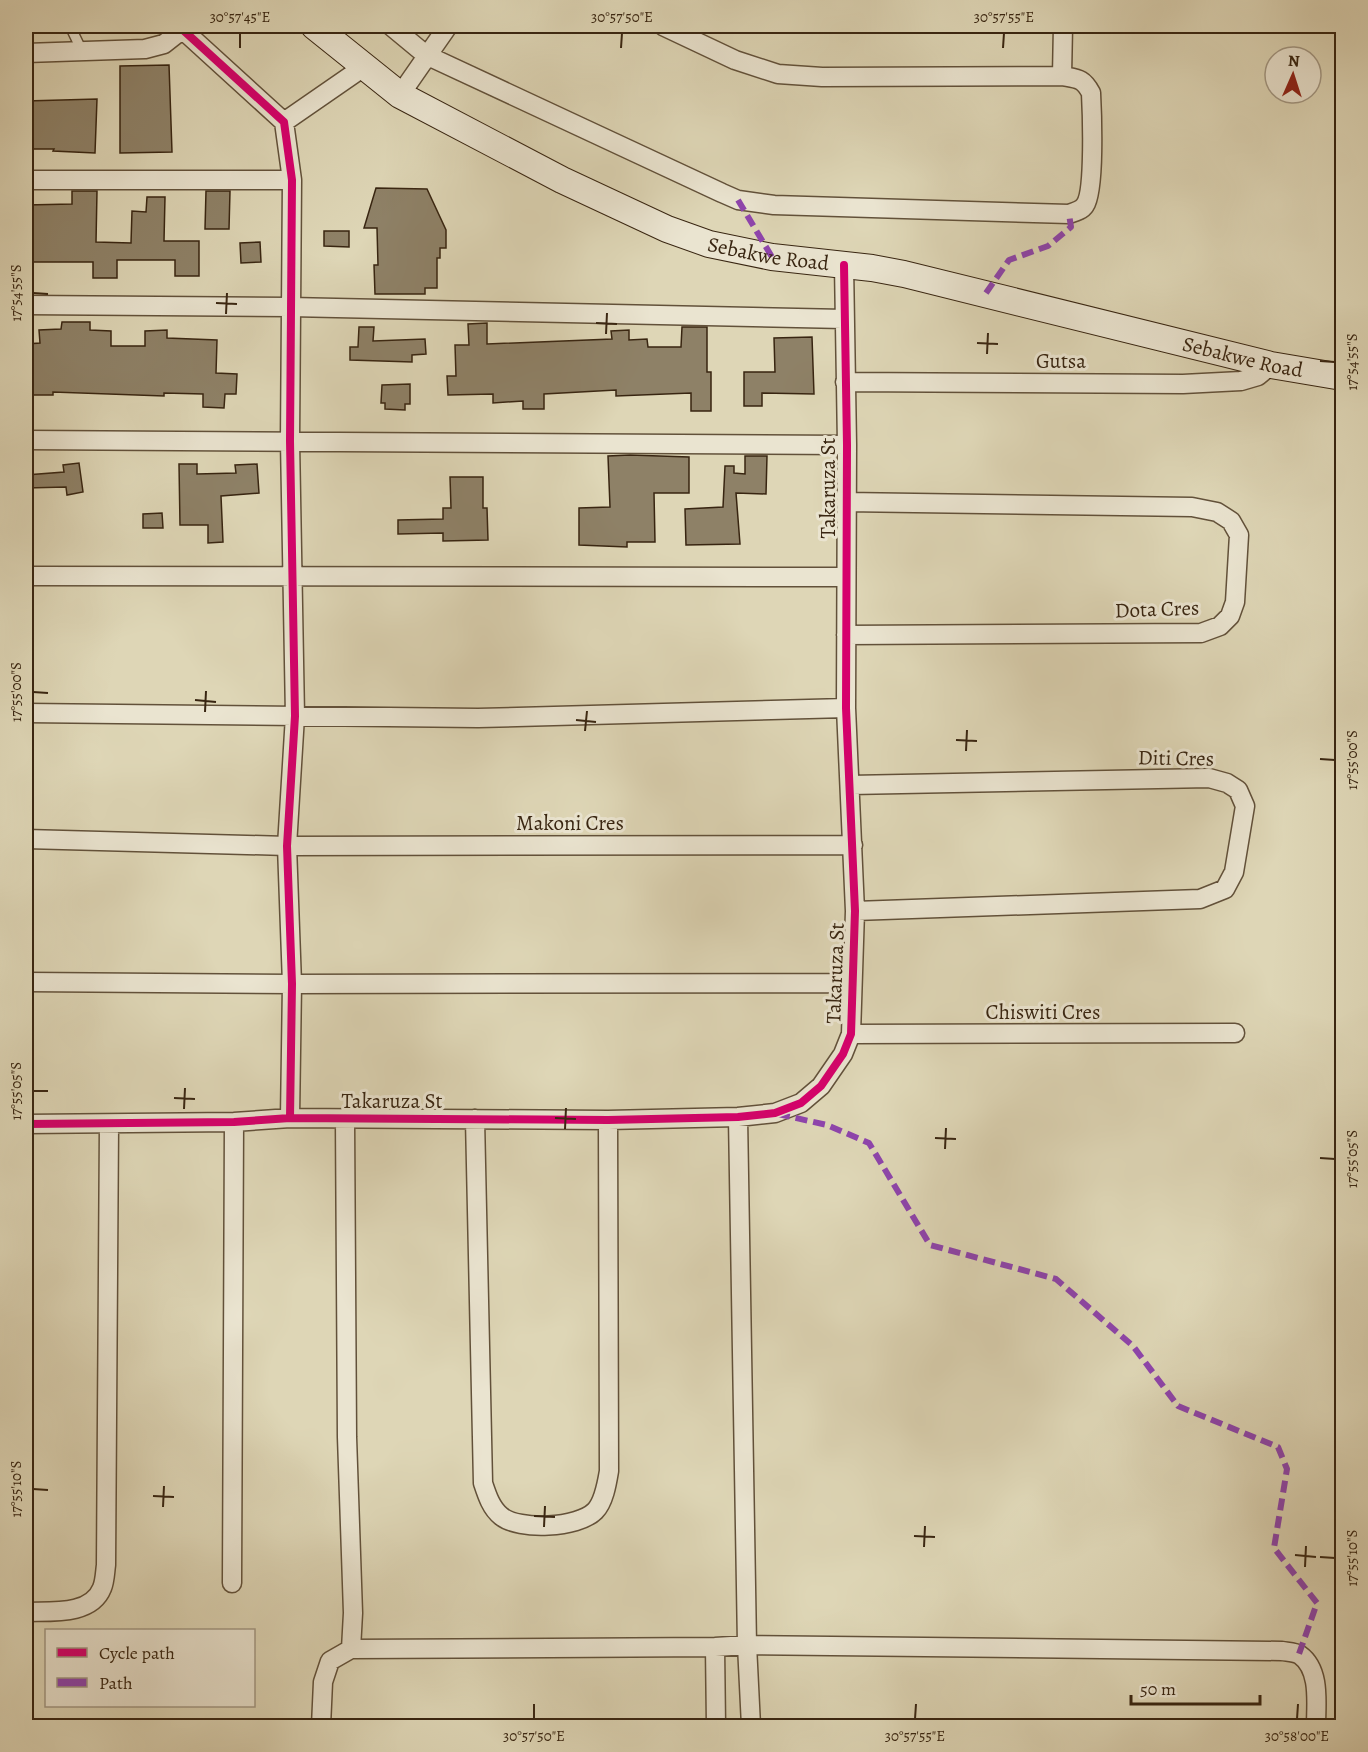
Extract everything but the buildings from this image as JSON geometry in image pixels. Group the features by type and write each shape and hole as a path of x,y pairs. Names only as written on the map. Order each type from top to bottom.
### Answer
{"street":[{"name":"Sebakwe Road","path":"314,26 400,95 562,180 667,229 709,244 763,256 872,268 976,291 1271,365 1342,377"},
{"path":"391,26 426,55 738,200 812,208 1069,214 1086,204 1091,182 1091,93 1086,84 1080,80 1062,76 822,77 778,74 735,60 663,26"},
{"path":"400,95 448,26"},
{"path":"1062,76 1063,26"},
{"path":"26,52 145,49 164,44 185,28 284,122 292,180 290,441 295,716 286,846 292,984 290,1118"},
{"path":"284,122 365,66"},
{"path":"26,180 292,180"},
{"name":"Takaruza St","path":"26,1124 234,1122 290,1118 608,1120 738,1117 775,1113 801,1103 821,1086 834,1069 851,1034 855,910 846,708 847,445 843,265"},
{"path":"26,304 290,307 844,319"},
{"name":"Gutsa","path":"845,382 1194,384 1241,381 1258,376 1271,365"},
{"path":"26,440 847,445"},
{"name":"Dota Cres","path":"846,502 1192,507 1217,512 1231,521 1239,535 1235,602 1230,616 1220,626 1202,633 846,634"},
{"path":"26,576 845,577"},
{"path":"26,713 478,718 846,708"},
{"name":"Diti Cres","path":"850,785 1209,778 1227,783 1238,790 1245,806 1234,872 1226,889 1200,899 855,910"},
{"name":"Makoni Cres","path":"26,839 286,846 853,845"},
{"path":"26,982 852,983"},
{"name":"Chiswiti Cres","path":"851,1034 1235,1033"},
{"path":"738,1117 747,1645 752,1726"},
{"path":"475,1119 483,1483 489,1501 502,1517 527,1525 554,1526 575,1522 596,1511 606,1488 609,1471 608,1120"},
{"path":"345,1120 347,1437 353,1613 351,1649"},
{"path":"232,1583 234,1122"},
{"path":"26,1612 70,1610 83,1607 96,1598 103,1587 106,1564 109,1124"},
{"path":"321,1726 323,1682 330,1661 351,1649 747,1645 1282,1651 1299,1654 1309,1664 1315,1678 1316,1726"},
{"path":"715,1647 716,1726"}],"lane":[{"path":"70,26 82,51"}],"marked path":[{"path":"738,200 772,257"},
{"path":"986,293 1009,260 1048,246 1071,227 1069,214"},
{"path":"778,1114 827,1125 869,1143 930,1245 1056,1279 1133,1346 1178,1406 1278,1447 1287,1469 1274,1548 1317,1603 1299,1654"}],"cycle path":[{"path":"183,30 284,122 292,180 290,441 295,716 287,846 292,984 290,1118"},
{"path":"26,1124 234,1122 290,1118 608,1120 738,1117 775,1113 801,1103 821,1086 843,1054 851,1034 855,911 846,708 847,445 844,265"}]}
